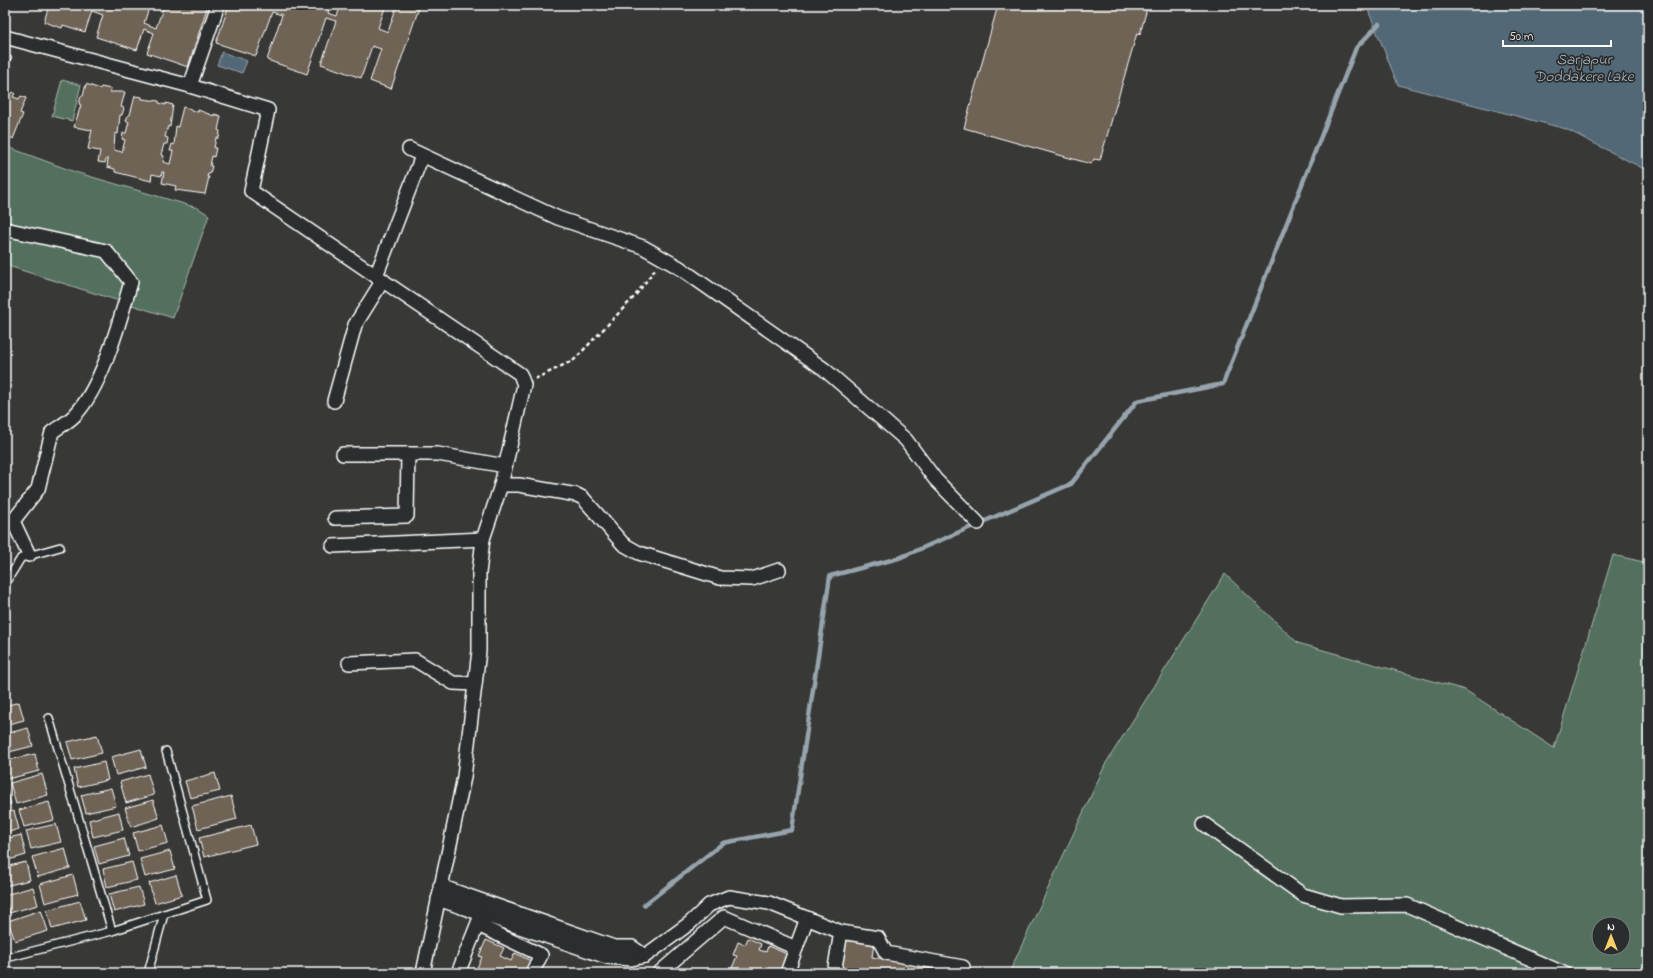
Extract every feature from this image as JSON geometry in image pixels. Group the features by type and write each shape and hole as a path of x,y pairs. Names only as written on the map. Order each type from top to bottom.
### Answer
{"street":[{"path":"190,86 218,5"},
{"path":"5,37 190,86 268,110 251,191 520,374 524,385 501,484 483,539 479,572 479,651 464,777 422,973"},
{"path":"408,150 558,218 642,248 680,268 824,369 906,440 935,479 978,523"},
{"path":"334,401 355,325 380,278 422,156"},
{"path":"5,229 106,251 131,282 118,329 92,393 74,416 52,432 38,489 9,521 29,555"},
{"path":"343,454 438,454 505,466"},
{"path":"335,518 407,516 408,454"},
{"path":"501,484 577,495 583,498 623,544 638,553 720,578 752,579 779,570"},
{"path":"333,546 483,539"},
{"path":"349,663 415,660 453,683 475,684"},
{"path":"1204,824 1303,895 1341,906 1407,905 1563,973"},
{"path":"440,886 614,947 632,947 645,956"},
{"path":"480,920 607,957 631,959 645,956 690,923 709,905 729,897 769,903 841,932 878,938 886,953 963,967 962,973"},
{"path":"438,899 480,920 541,955 532,973"},
{"path":"659,973 724,917 796,948"},
{"path":"787,973 807,918"},
{"path":"458,973 480,920"},
{"path":"834,973 841,932"}],"lane":[{"path":"5,584 20,560 29,555 60,547"},
{"path":"49,718 112,931"},
{"path":"5,957 112,931 207,900 166,751"},
{"path":"148,973 164,914"}],"path":[{"path":"524,385 574,360 635,296 663,259"}],"green space":[{"path":"62,80 81,85 72,121 52,116"},
{"path":"5,146 75,172 198,208 209,215 173,318 5,265"},
{"path":"1613,555 1648,563 1648,973 1009,973 1106,763 1225,574 1298,643 1465,690 1554,748"}],"water":[{"name":"Sarjapur Doddakere Lake","path":"1366,5 1648,5 1648,171 1566,129 1398,85"},
{"path":"222,52 247,61 242,73 217,65"}],"building":[{"path":"49,5 94,5 104,8 105,5 150,5 144,23 156,28 164,5 208,5 188,67 147,53 154,33 144,29 137,50 96,37 103,15 92,11 85,32 63,25 62,28 44,22"},
{"path":"229,5 330,5 328,13 337,16 341,5 386,5 378,28 388,32 397,5 420,5 391,89 370,81 381,49 372,46 361,78 321,64 336,21 326,18 307,74 267,60 282,15 272,12 256,56 216,43"},
{"path":"998,5 1148,5 1140,34 1137,33 1100,160 1094,159 1091,164 964,128"},
{"path":"6,55 12,57 6,70"},
{"path":"6,70 9,71 6,78"},
{"path":"86,84 100,89 101,87 111,89 110,92 125,92 121,107 124,108 122,115 120,115 118,134 115,133 114,150 122,152 125,140 122,139 123,133 126,133 129,122 126,121 128,115 130,115 135,96 142,97 142,99 159,101 159,103 166,105 166,103 173,105 170,127 168,126 165,137 168,138 167,144 164,144 161,155 164,156 163,162 170,164 173,151 170,151 172,144 174,145 176,126 178,127 183,107 191,109 191,111 198,112 198,110 214,116 214,114 221,116 218,130 220,131 219,138 216,138 214,148 216,148 214,157 212,156 210,166 212,166 210,174 208,174 207,177 209,177 205,194 175,190 176,186 162,183 164,172 162,172 161,176 152,174 151,181 115,172 115,169 107,167 108,159 106,159 105,163 98,162 100,151 88,149 92,130 74,127 81,105 79,104 81,96 83,96"},
{"path":"9,92 15,93 13,97 19,99 21,96 26,98 20,113 23,114 13,139 5,134 5,103"},
{"path":"19,702 24,720 5,725 5,706"},
{"path":"28,728 33,746 5,753 5,734"},
{"path":"97,735 102,753 72,760 67,742"},
{"path":"141,749 146,767 116,775 111,757"},
{"path":"35,754 39,771 8,779 5,761"},
{"path":"104,762 108,780 78,787 74,769"},
{"path":"215,773 220,791 190,798 185,781"},
{"path":"42,774 48,795 16,804 10,783"},
{"path":"148,774 154,795 126,803 120,782"},
{"path":"5,785 11,804 5,805"},
{"path":"111,788 116,806 86,813 81,795"},
{"path":"231,796 237,819 198,829 192,806"},
{"path":"153,800 159,818 131,827 125,808"},
{"path":"49,802 54,820 24,827 19,810"},
{"path":"14,811 19,829 5,833 5,813"},
{"path":"119,812 123,830 93,837 89,820"},
{"path":"56,824 61,842 31,849 26,831"},
{"path":"163,825 168,843 138,851 133,833"},
{"path":"251,825 256,844 204,857 199,838"},
{"path":"21,835 26,855 5,861 5,839"},
{"path":"124,838 129,856 99,864 94,846"},
{"path":"65,848 70,868 38,877 32,857"},
{"path":"170,851 175,869 145,877 140,859"},
{"path":"26,862 30,880 5,886 5,867"},
{"path":"132,862 137,880 107,887 103,869"},
{"path":"73,875 78,894 45,903 40,884"},
{"path":"176,875 182,895 155,903 149,883"},
{"path":"33,887 38,905 9,913 5,895"},
{"path":"139,887 144,904 114,912 109,894"},
{"path":"80,901 86,920 52,929 47,910"},
{"path":"41,910 48,931 15,941 8,921"},
{"path":"748,938 761,944 759,950 766,952 768,946 787,954 784,961 787,962 782,973 730,973 737,956 733,955 738,942 745,945"},
{"path":"844,938 874,942 872,957 952,970 951,973 838,973"},
{"path":"486,940 504,948 500,956 511,961 515,953 531,961 525,973 470,973 473,968 476,970 482,957 479,956"}],"waterway":[{"path":"644,905 723,843 792,830 830,576 899,558 1071,484 1137,401 1223,384 1356,48 1379,24"}]}
